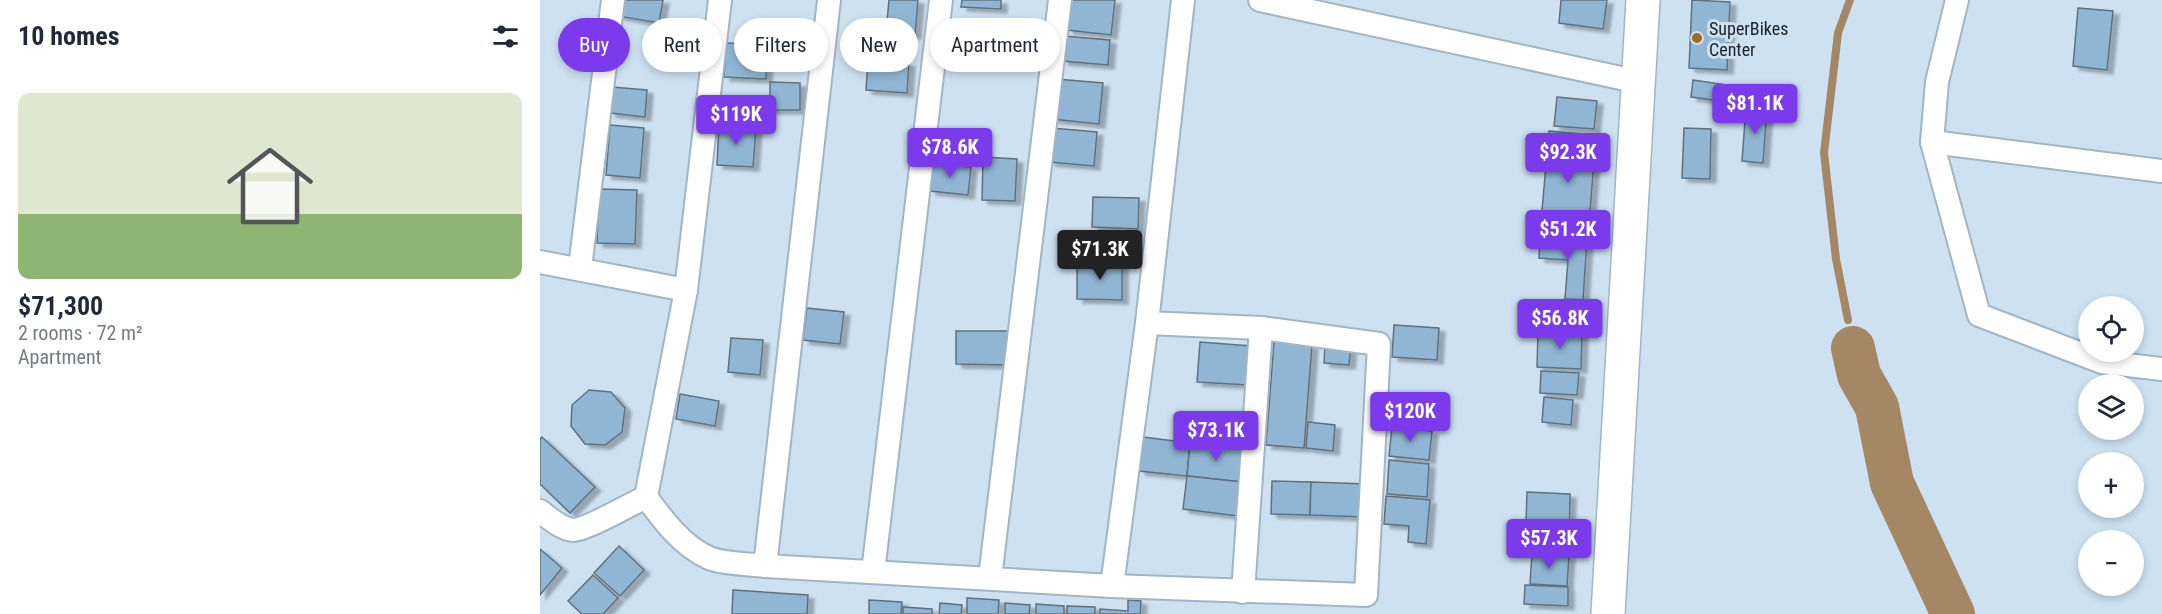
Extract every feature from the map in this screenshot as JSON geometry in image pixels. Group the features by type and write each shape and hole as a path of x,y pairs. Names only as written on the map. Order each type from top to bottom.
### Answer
{"highway":[{"path":"1608,614 1643,0"}],"street":[{"path":"580,268 613,0"},
{"path":"720,0 686,290 646,497 663,521 686,543 711,558 765,566 1112,586 1366,595 1379,344 1262,328 1147,323"},
{"path":"765,566 829,0"},
{"path":"873,572 941,0"},
{"path":"990,578 1060,0"},
{"path":"1112,586 1147,323 1183,0"},
{"path":"1260,0 1639,82"},
{"path":"1957,0 1937,82 1932,141 1979,315 2102,362 2162,369"},
{"path":"1932,141 2162,171"},
{"path":"540,262 686,290"},
{"path":"1243,592 1262,328"},
{"path":"540,512 556,523 573,530 646,497"}],"building":[{"path":"621,0 663,0 660,18 642,18 642,20 618,16"},
{"path":"889,0 918,0 916,18 887,18"},
{"path":"962,0 1001,0 1001,9 961,7"},
{"path":"1070,0 1115,0 1111,35 1067,30"},
{"path":"1561,0 1607,0 1603,29 1559,23"},
{"path":"1692,0 1730,2 1727,70 1689,68"},
{"path":"2078,8 2113,11 2107,70 2073,66"},
{"path":"1064,36 1110,40 1108,65 1062,61"},
{"path":"726,43 734,43 734,72 766,72 766,79 724,77"},
{"path":"867,72 908,72 907,93 866,90"},
{"path":"1056,79 1103,83 1099,124 1052,119"},
{"path":"1693,80 1746,88 1744,104 1691,97"},
{"path":"770,82 800,83 800,110 770,110"},
{"path":"612,87 647,90 645,117 610,113"},
{"path":"1557,97 1597,101 1594,129 1554,126"},
{"path":"1746,107 1767,108 1763,163 1742,161"},
{"path":"719,124 756,127 753,167 717,165"},
{"path":"610,125 644,128 640,178 606,175"},
{"path":"1051,128 1097,132 1094,166 1049,162"},
{"path":"1684,128 1711,129 1710,179 1682,178"},
{"path":"1549,131 1596,135 1588,237 1540,233"},
{"path":"983,157 1017,159 1015,201 982,200"},
{"path":"932,164 971,167 968,195 930,191"},
{"path":"599,189 637,190 635,244 597,243"},
{"path":"1093,197 1139,198 1138,229 1092,227"},
{"path":"1540,236 1587,239 1583,300 1565,299 1568,260 1539,258"},
{"path":"1077,262 1122,263 1122,300 1077,299"},
{"path":"1540,302 1564,303 1564,310 1583,311 1582,330 1539,329"},
{"path":"807,308 844,312 840,344 803,340"},
{"path":"1394,325 1439,328 1437,360 1392,357"},
{"path":"956,331 1009,331 1008,365 956,364"},
{"path":"1538,331 1582,332 1581,369 1537,367"},
{"path":"731,338 763,340 760,375 728,372"},
{"path":"1200,342 1251,346 1249,385 1197,382"},
{"path":"1274,342 1312,345 1304,448 1266,445"},
{"path":"1325,342 1351,345 1349,365 1324,363"},
{"path":"1541,371 1579,373 1577,395 1540,393"},
{"path":"589,390 611,392 625,408 622,432 605,445 585,444 571,426 572,405"},
{"path":"680,394 719,401 715,426 676,419"},
{"path":"1544,397 1573,400 1571,425 1542,422"},
{"path":"1308,422 1335,425 1333,451 1306,448"},
{"path":"1392,427 1432,431 1429,460 1389,456"},
{"path":"542,437 595,487 570,513 540,484 540,439"},
{"path":"1143,437 1190,443 1187,476 1139,471"},
{"path":"1190,443 1245,449 1242,482 1187,476"},
{"path":"1389,460 1429,464 1427,497 1387,494"},
{"path":"1187,476 1242,482 1238,516 1183,509"},
{"path":"1272,481 1311,482 1310,515 1271,514"},
{"path":"1311,482 1366,484 1365,517 1310,515"},
{"path":"1527,492 1570,494 1569,553 1525,551"},
{"path":"1386,496 1430,500 1426,544 1408,542 1409,526 1384,524"},
{"path":"619,546 644,570 620,596 594,573"},
{"path":"540,549 562,568 540,595"},
{"path":"1532,553 1569,556 1567,586 1530,584"},
{"path":"593,575 618,598 603,614 582,614 568,601"},
{"path":"1525,585 1568,587 1568,606 1524,604"},
{"path":"733,590 808,595 807,614 732,614"},
{"path":"967,598 999,600 998,614 967,614"},
{"path":"869,600 902,602 901,614 869,614"},
{"path":"1128,600 1141,601 1140,614 1100,614 1100,609 1128,611"},
{"path":"940,603 962,605 961,614 939,614"},
{"path":"1005,603 1030,605 1029,614 1005,614"},
{"path":"1036,604 1064,606 1064,614 1036,614"},
{"path":"1067,606 1095,607 1095,614 1067,614"},
{"path":"903,607 932,609 932,614 903,614"}],"waterway":[{"path":"1848,320 1836,259 1824,153 1838,33 1850,0"},
{"path":"1853,348 1859,375 1877,407 1892,483 1953,614"}],"place":[{"name":"SuperBikes Center","path":"1697,38"}]}
